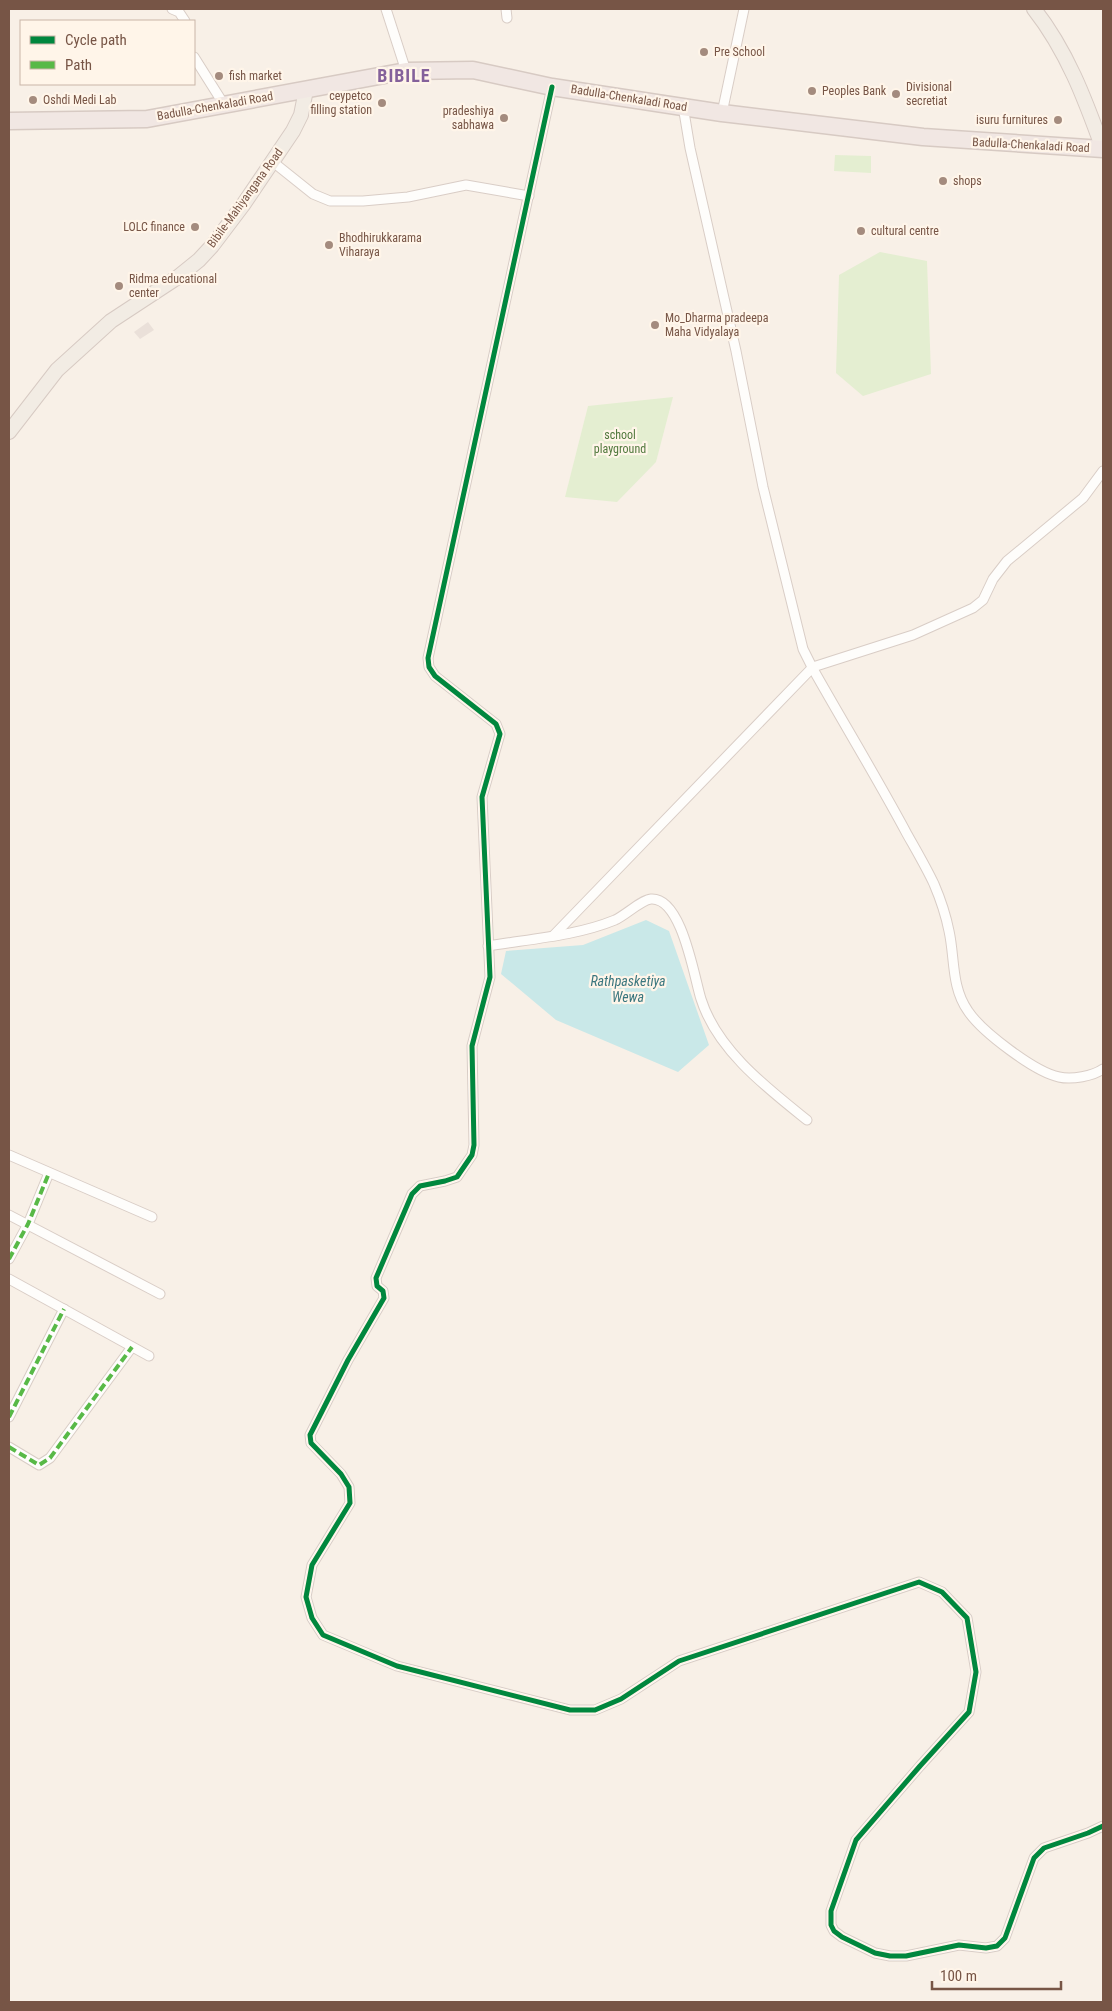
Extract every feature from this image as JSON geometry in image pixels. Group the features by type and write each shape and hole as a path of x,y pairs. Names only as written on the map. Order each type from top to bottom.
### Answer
{"highway":[{"name":"Badulla-Chenkaladi Road","path":"9,121 147,119 223,103 406,71 473,70 552,87 722,113 923,137 1103,149"}],"main road":[{"path":"1034,9 1067,58 1088,105 1103,149"},
{"name":"Bibile-Mahiyangana Road","path":"9,432 57,370 111,321 178,278 199,260 229,225 273,162 301,115 306,90"}],"street":[{"path":"172,9 179,12 184,20"},
{"path":"386,9 406,71"},
{"path":"722,113 744,9"},
{"path":"195,59 223,103"},
{"path":"552,87 428,658 429,667 435,676 496,724 500,734 482,798 490,977 472,1046 474,1145 472,1155 457,1177 420,1186 412,1194 376,1278 377,1286 384,1291 384,1298 348,1360 310,1435 311,1443 341,1474 349,1487 350,1503 312,1565 306,1597 312,1618 323,1635 397,1666 570,1710 595,1710 621,1698 679,1660 919,1582 942,1592 967,1618 976,1672 969,1712 856,1840 831,1911 831,1925 834,1931 842,1937 875,1953 890,1956 906,1956 959,1945 986,1948 997,1946 1005,1938 1034,1858 1039,1852 1044,1848 1103,1826"},
{"path":"684,106 690,148 736,351 763,487 803,649 892,805 934,884 949,930 953,970 959,994 968,1011 989,1035 1031,1063 1058,1077 1071,1078 1103,1069"},
{"path":"273,162 313,194 330,201 362,201 408,196 466,185 529,196"},
{"path":"554,935 813,669 913,636 973,608 983,600 993,579 1007,561 1083,498 1103,471"},
{"path":"488,946 587,928 616,919 650,899 659,900 667,905 684,935 701,1001 716,1032 762,1085 807,1120"},
{"path":"9,1155 152,1217"},
{"path":"9,1259 28,1224 50,1173"},
{"path":"9,1215 160,1294"},
{"path":"9,1279 149,1356"},
{"path":"9,1417 64,1309"},
{"path":"9,1447 40,1464 50,1458 132,1347"}],"shaded area":[{"path":"148,322 154,330 140,339 134,332"}],"green space":[{"path":"835,155 871,156 871,173 834,171"},
{"path":"880,252 927,261 931,374 863,396 836,373 839,275"},
{"name":"school playground","path":"673,397 656,462 617,502 565,497 588,406"}],"water":[{"name":"Rathpasketiya Wewa","path":"646,920 669,931 709,1045 678,1072 556,1020 501,974 506,951 583,945"}],"marked path":[{"path":"9,1259 28,1224 49,1173"},
{"path":"9,1417 64,1309"},
{"path":"9,1447 39,1465 50,1458 132,1347"}],"cycle path":[{"path":"552,87 428,658 429,667 435,676 496,724 500,734 482,797 490,977 472,1046 474,1145 472,1155 457,1177 420,1186 412,1194 376,1278 377,1286 383,1291 384,1298 348,1360 310,1435 311,1443 341,1474 349,1487 350,1503 312,1565 306,1597 312,1618 323,1635 397,1666 570,1710 595,1710 621,1699 679,1661 919,1582 942,1592 967,1618 976,1672 969,1712 856,1840 831,1911 831,1925 834,1931 842,1937 875,1953 890,1956 906,1956 959,1945 986,1948 997,1946 1005,1938 1034,1858 1044,1848 1103,1826"}],"place":[{"name":"Pre School","path":"704,52"},
{"name":"fish market","path":"219,76"},
{"name":"Peoples Bank","path":"812,91"},
{"name":"Divisional secretiat","path":"896,94"},
{"name":"Oshdi Medi Lab","path":"33,100"},
{"name":"ceypetco filling station","path":"382,103"},
{"name":"pradeshiya sabhawa","path":"504,118"},
{"name":"isuru furnitures","path":"1058,120"},
{"name":"shops","path":"943,181"},
{"name":"LOLC finance","path":"195,227"},
{"name":"cultural centre","path":"861,231"},
{"name":"Bhodhirukkarama Viharaya","path":"329,245"},
{"name":"Ridma educational center","path":"119,286"},
{"name":"Mo_Dharma pradeepa Maha Vidyalaya","path":"655,325"}],"district":[{"name":"BIBILE","path":"404,75"}]}
